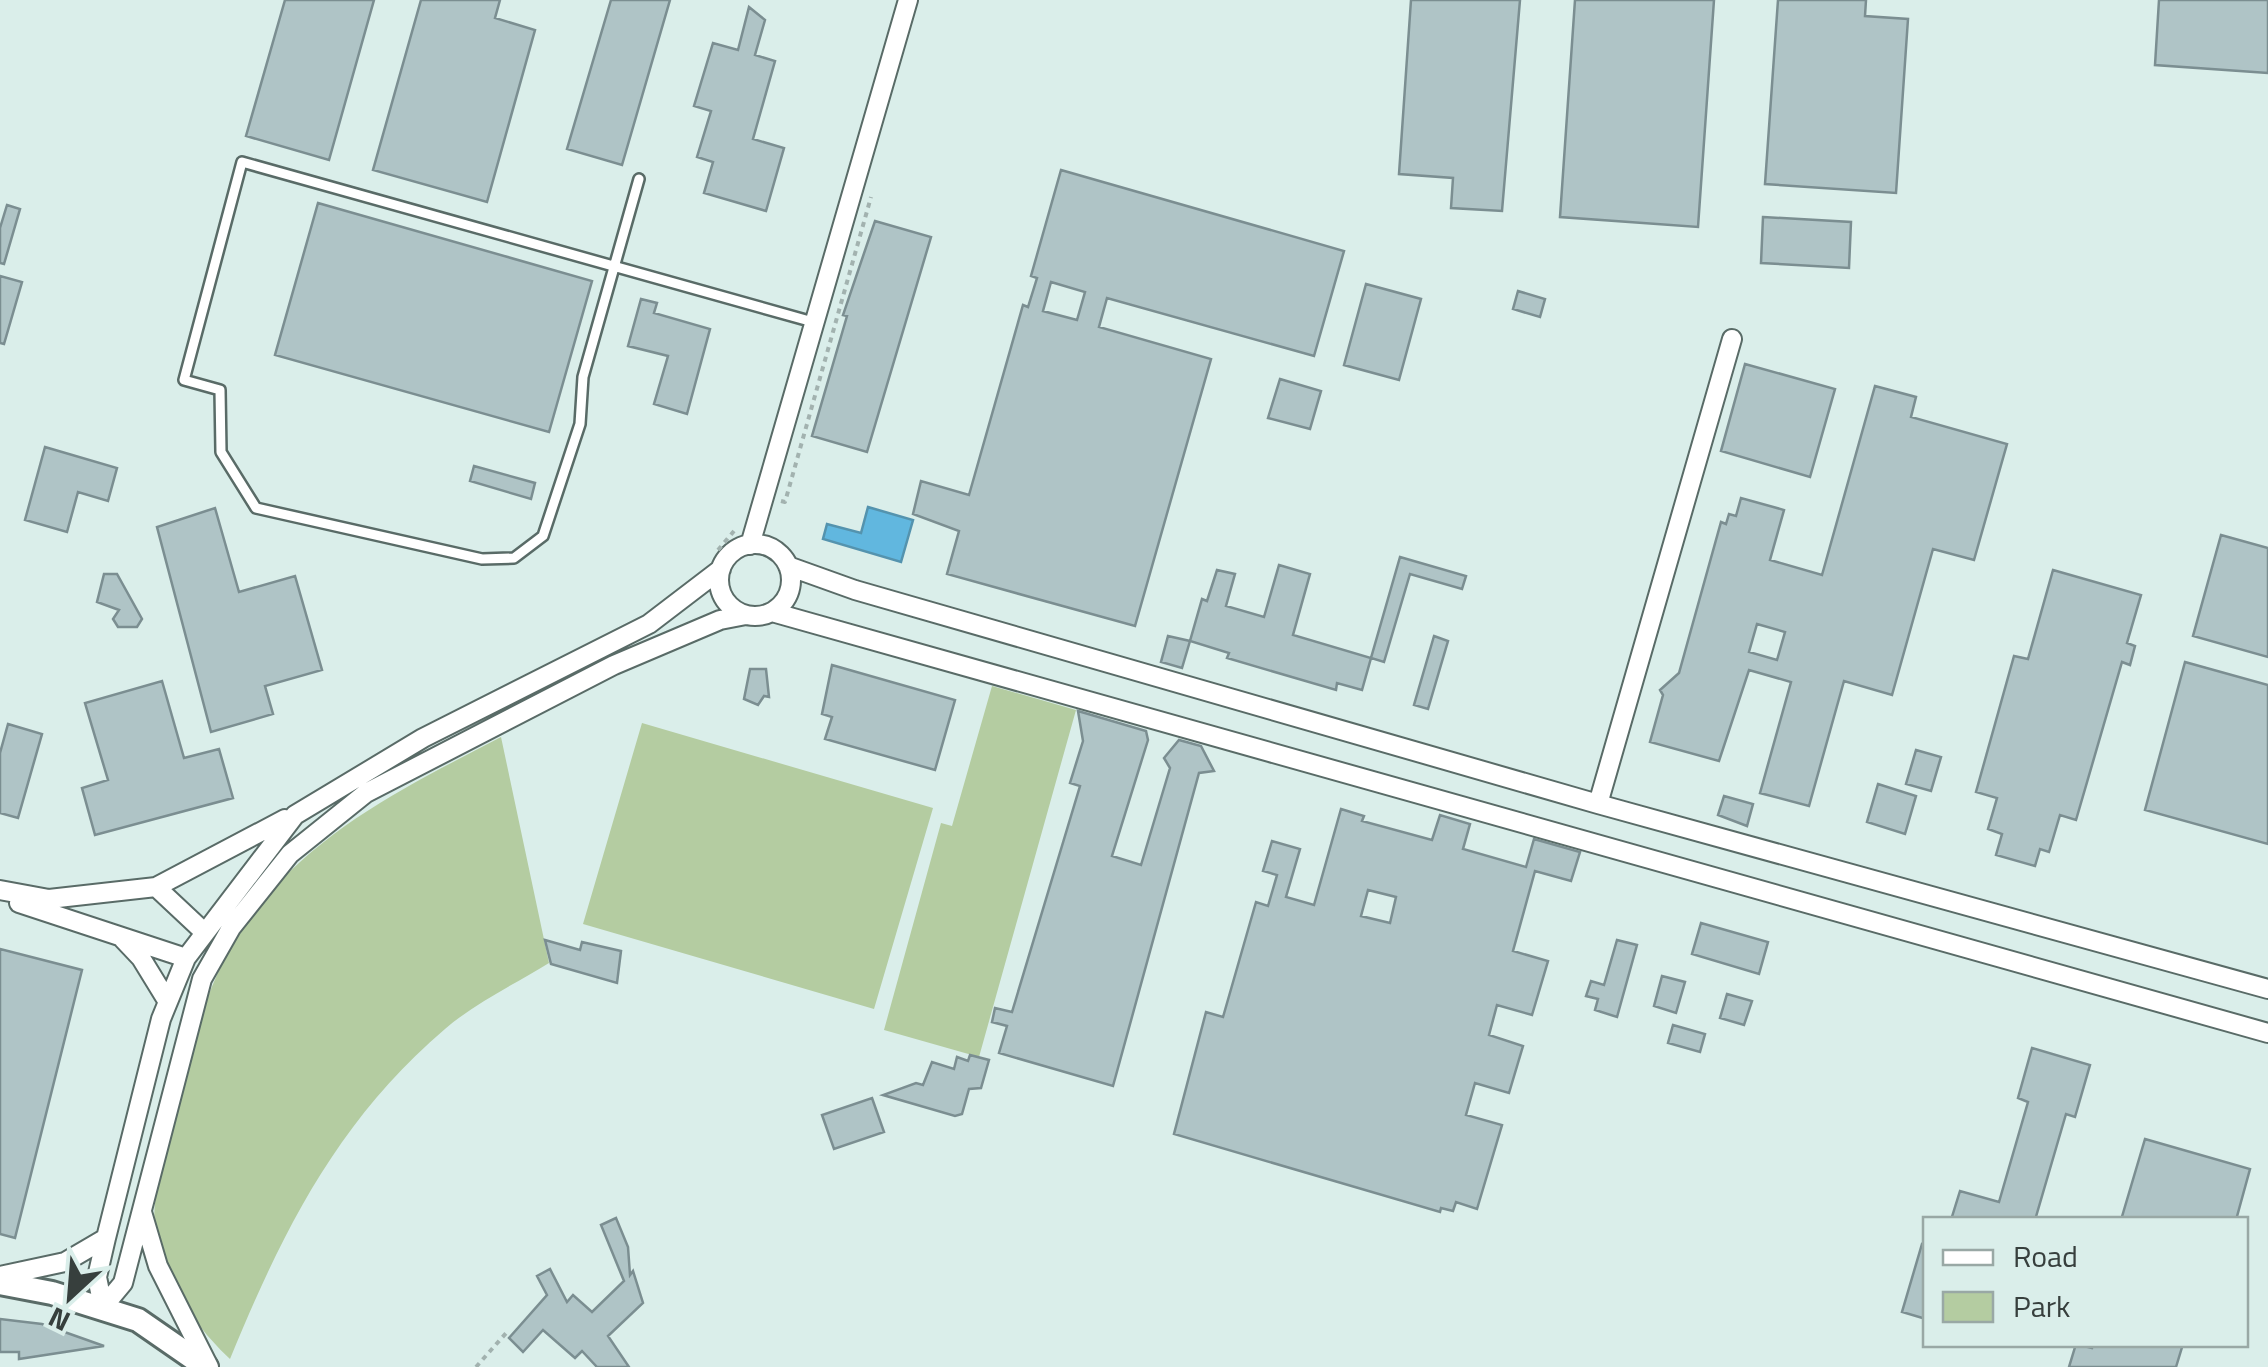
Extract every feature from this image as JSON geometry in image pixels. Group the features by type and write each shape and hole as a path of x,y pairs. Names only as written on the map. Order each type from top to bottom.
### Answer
{"main road":[{"path":"0,1280 138,1320 208,1367"}],"street":[{"path":"750,545 908,0"},
{"path":"1598,804 1732,338"},
{"path":"0,894 50,899 156,887 295,815 424,738 648,624 721,569 732,553 750,545 773,549 788,566 855,590 1598,804 2268,989"},
{"path":"772,612 787,597 788,566"},
{"path":"721,569 719,580 726,602 746,615"},
{"path":"103,1307 123,1282 202,979 231,928 290,854 366,793 614,665 720,620 746,615 772,612 2268,1033"},
{"path":"103,1307 97,1277 168,1002 186,958 203,931 295,815"},
{"path":"156,887 203,931"},
{"path":"0,894 186,958"},
{"path":"118,935 141,958 168,1002"},
{"path":"142,1212 158,1266 208,1367"},
{"path":"0,1280 65,1262 106,1238"}],"lane":[{"path":"639,179 615,266 582,378 580,424 543,536 514,558 482,559 256,508 221,452 220,390 184,380 242,162 615,266 816,323"}],"path":[{"path":"785,502 872,194"},
{"path":"476,1367 507,1332"}],"green space":[{"path":"992,686 1076,710 979,1057 884,1030 941,823 952,826"},
{"path":"642,723 933,808 874,1009 583,924"},
{"path":"501,737 549,963 445,1029 374,1101 317,1180 293,1223 230,1359 193,1317 172,1284 159,1249 154,1219 158,1182 186,1069 217,976 249,919 295,866 378,804"}],"water":[{"path":"868,507 913,520 901,562 823,539 827,524 861,533"}],"building":[{"path":"285,0 374,0 329,160 246,136"},
{"path":"421,0 500,0 495,18 535,30 487,202 373,170"},
{"path":"611,0 670,0 622,165 567,149"},
{"path":"1411,0 1520,0 1502,211 1451,208 1453,178 1399,174"},
{"path":"1575,0 1714,0 1698,227 1560,217"},
{"path":"1778,0 1866,0 1865,16 1908,19 1896,193 1765,184"},
{"path":"2159,0 2268,0 2268,73 2155,65"},
{"path":"749,7 765,20 755,55 775,61 753,139 784,148 766,211 704,193 713,162 697,157 711,111 694,106 713,43 738,50"},
{"path":"1061,170 1344,251 1314,356 1107,298 1099,327 1211,359 1135,626 947,574 959,531 913,514 921,481 969,495 1023,305 1028,307 1037,278 1031,276","holes":["1051,282 1085,292 1077,320 1043,311"]},
{"path":"318,203 592,281 549,432 275,355"},
{"path":"7,205 20,209 4,264 0,263 0,228"},
{"path":"1763,217 1851,222 1849,268 1761,263"},
{"path":"875,221 931,237 867,452 812,436 847,316 843,315"},
{"path":"0,276 22,282 4,344 0,343"},
{"path":"1366,284 1421,299 1399,380 1344,365"},
{"path":"1518,291 1545,299 1540,317 1513,309"},
{"path":"641,299 657,303 654,313 710,329 687,414 654,404 668,356 628,346"},
{"path":"1745,364 1835,389 1810,477 1721,451"},
{"path":"1280,379 1321,391 1310,429 1268,418"},
{"path":"1875,386 1916,397 1911,417 2007,444 1974,560 1933,549 1892,695 1844,681 1809,806 1760,793 1791,682 1749,670 1719,761 1650,742 1663,695 1660,690 1679,673 1721,522 1726,524 1729,514 1736,516 1741,498 1784,510 1770,560 1822,575","holes":["1757,624 1785,632 1777,660 1749,652"]},
{"path":"45,447 117,468 108,501 78,492 67,532 25,520"},
{"path":"474,466 535,483 531,499 470,481"},
{"path":"215,508 239,592 295,576 322,670 265,686 273,714 211,732 157,527"},
{"path":"2221,535 2268,548 2268,657 2193,636"},
{"path":"1400,557 1466,576 1462,589 1410,574 1384,662 1371,658"},
{"path":"1279,565 1310,574 1293,635 1371,658 1362,690 1337,683 1336,690 1227,658 1229,653 1190,641 1202,599 1207,601 1217,570 1235,574 1226,606 1264,617"},
{"path":"2053,570 2141,595 2127,643 2135,646 2130,665 2122,662 2076,820 2060,815 2049,852 2040,849 2035,866 1996,855 2002,834 1988,829 1997,798 1976,792 2014,656 2028,659"},
{"path":"104,574 117,574 142,619 137,627 118,627 113,619 119,610 97,602"},
{"path":"1168,636 1190,641 1182,668 1161,662"},
{"path":"1434,636 1448,641 1428,709 1414,705"},
{"path":"2185,662 2268,685 2268,844 2145,810"},
{"path":"832,665 955,700 935,770 825,739 832,717 822,714"},
{"path":"750,669 766,669 769,697 764,696 758,705 744,699"},
{"path":"162,681 184,758 219,749 233,798 95,835 82,788 108,780 85,703"},
{"path":"1078,711 1146,731 1148,740 1112,856 1141,865 1170,768 1164,758 1179,740 1201,746 1214,771 1199,773 1113,1086 999,1053 1007,1026 992,1022 995,1008 1012,1012 1080,786 1070,783 1083,741"},
{"path":"8,724 42,734 18,818 0,813 0,753"},
{"path":"1916,750 1941,757 1931,791 1906,784"},
{"path":"1878,784 1916,796 1905,834 1867,822"},
{"path":"1724,796 1753,804 1747,826 1718,815"},
{"path":"1341,809 1364,816 1362,821 1432,840 1440,815 1470,824 1463,849 1526,867 1534,839 1580,852 1571,881 1535,871 1513,951 1548,961 1532,1015 1497,1005 1489,1035 1523,1046 1509,1093 1475,1083 1466,1115 1502,1125 1477,1209 1456,1202 1453,1211 1441,1208 1440,1212 1174,1134 1206,1012 1223,1017 1256,902 1268,906 1277,875 1263,871 1272,841 1300,849 1286,897 1314,905","holes":["1368,890 1396,897 1390,923 1361,916"]},
{"path":"1701,923 1768,942 1759,974 1692,954"},
{"path":"545,940 580,950 582,942 621,951 617,983 551,964"},
{"path":"1617,940 1637,945 1617,1017 1595,1010 1598,999 1586,996 1591,981 1604,985"},
{"path":"0,949 82,970 15,1238 0,1234"},
{"path":"1662,976 1685,982 1676,1013 1654,1006"},
{"path":"1727,994 1752,1001 1744,1025 1720,1018"},
{"path":"1673,1025 1705,1034 1700,1052 1668,1043"},
{"path":"2032,1048 2090,1065 2075,1117 2066,1114 2036,1217 1952,1217 1960,1191 1999,1202 2028,1102 2018,1098"},
{"path":"970,1055 989,1060 981,1088 969,1089 962,1114 955,1116 883,1095 916,1083 923,1085 932,1062 954,1069 957,1057 968,1061"},
{"path":"872,1098 884,1132 834,1149 822,1115"},
{"path":"2145,1139 2250,1169 2237,1217 2122,1217"},
{"path":"616,1218 628,1247 630,1275 633,1271 643,1303 608,1336 629,1367 597,1367 582,1351 575,1358 543,1330 523,1352 509,1338 547,1295 537,1276 550,1269 567,1302 573,1295 592,1312 624,1281 601,1225"},
{"path":"1922,1244 1923,1244 1923,1318 1902,1312"},
{"path":"0,1319 42,1324 104,1346 19,1359 19,1352 0,1352"},
{"path":"2075,1347 2182,1347 2176,1367 2069,1367"}]}
